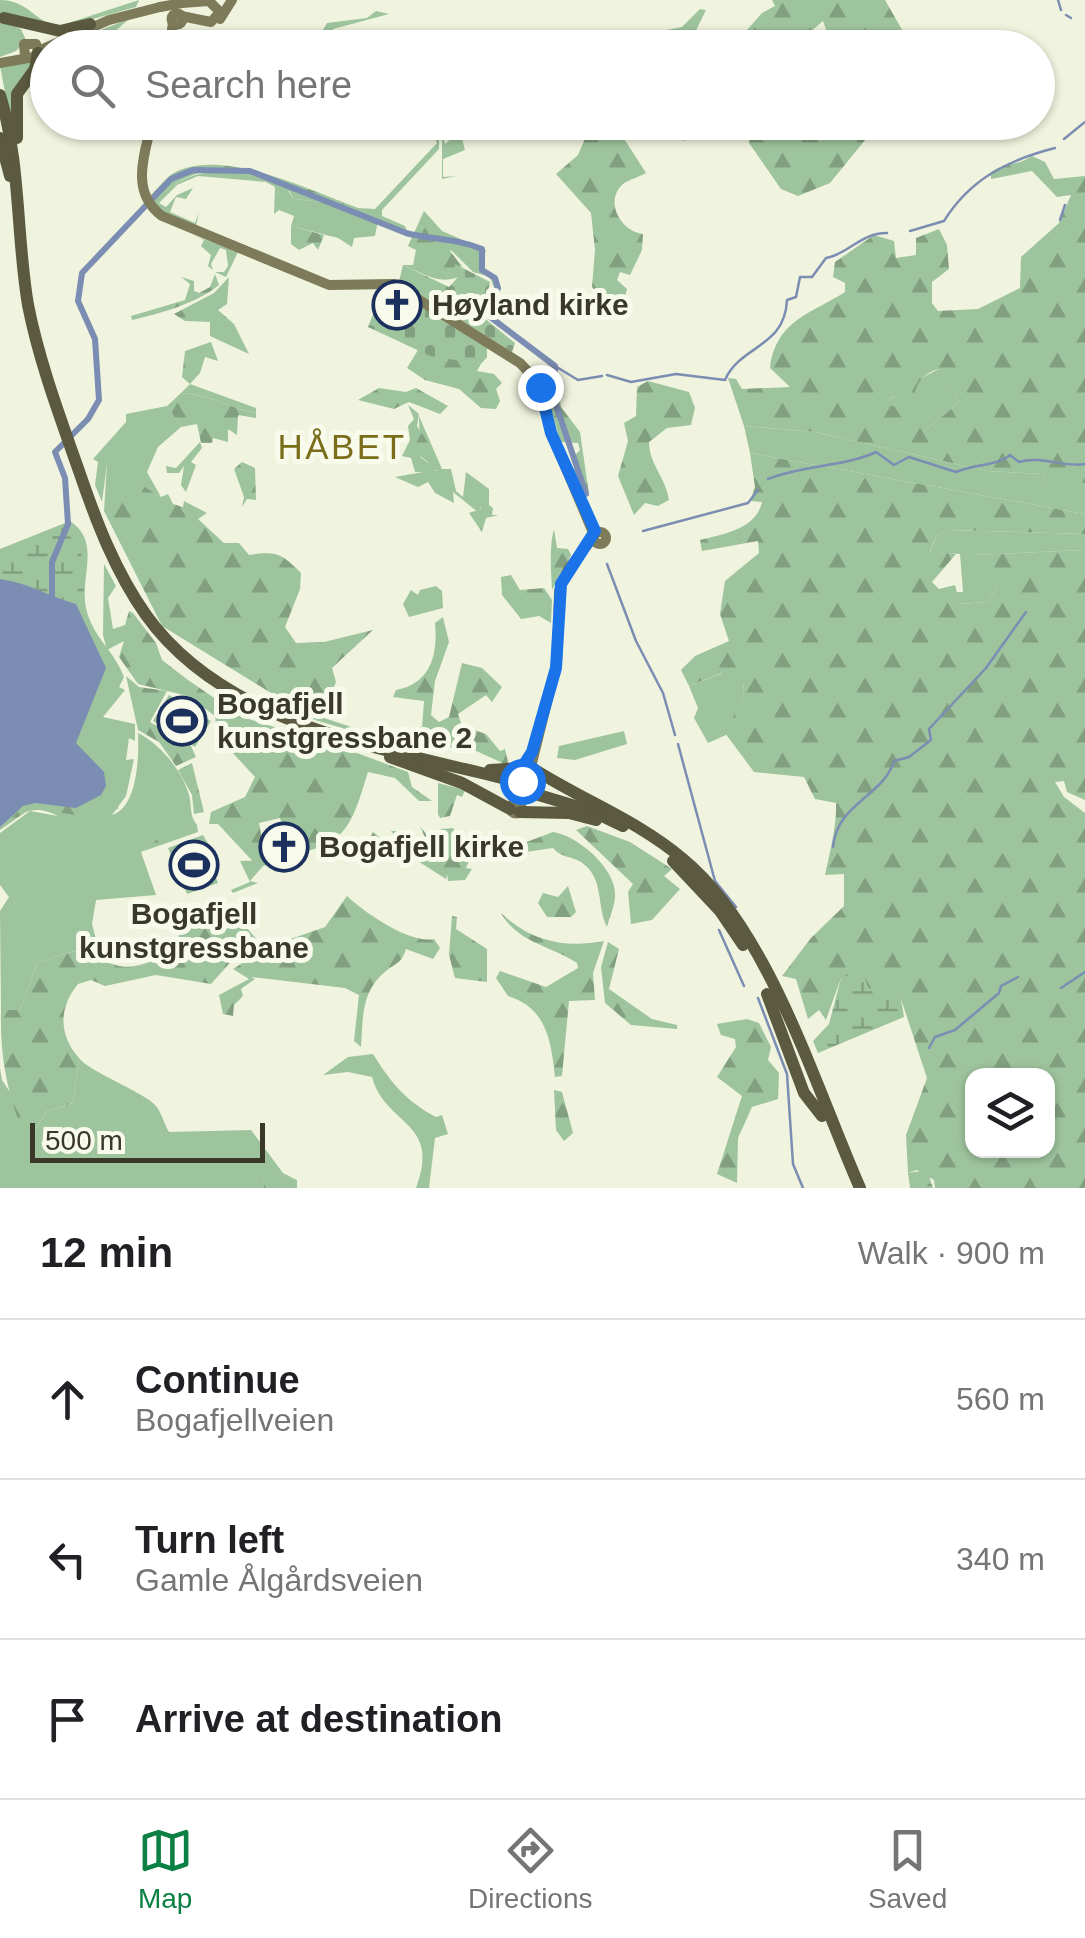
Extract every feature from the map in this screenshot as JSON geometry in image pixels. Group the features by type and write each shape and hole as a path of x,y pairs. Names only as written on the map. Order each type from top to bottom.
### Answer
{"highway":[{"path":"2,18 56,30"},
{"path":"2,18 22,28 30,43"},
{"path":"66,30 90,26"},
{"path":"85,30 90,26"},
{"path":"16,189 17,100 30,75"},
{"path":"0,96 16,189 32,333 73,466 118,567 160,633 215,682 304,727 462,783 516,807 578,815 649,842"},
{"path":"0,114 16,189"},
{"path":"0,138 16,189"},
{"path":"304,727 411,755 525,776 624,818 684,860 732,911 764,970 860,1188"},
{"path":"390,757 525,776 649,842 692,880 736,933 763,984 804,1093 836,1135"}],"main road":[{"path":"81,30 176,9 215,23 232,0"},
{"path":"0,61 30,52"},
{"path":"148,140 141,171 147,202 168,219 280,261 329,285 394,284 520,363 538,382 551,433 597,537 577,557 558,596 557,662 516,807"}],"green space":[{"path":"0,0 18,4 59,26 139,0 136,7 57,29 0,15"},
{"path":"772,0 885,0 902,30 826,30 823,21 813,30 747,30 762,13 775,6"},
{"path":"700,9 706,10 696,30 666,30 682,27"},
{"path":"376,11 389,14 323,30 327,23 367,18"},
{"path":"0,19 21,29 26,40 16,51 0,57"},
{"path":"129,19 117,30 101,30"},
{"path":"30,62 30,72 10,118 0,66"},
{"path":"439,140 439,149 382,210 382,216 405,226 408,233 324,202 294,199 289,191 278,197 279,184 245,174 198,174 184,179 156,202 151,195 172,174 192,166 214,165 265,174 358,208 375,209"},
{"path":"442,140 445,144 462,140 465,150 443,159 443,177 456,176 442,179"},
{"path":"584,140 625,140 646,173 617,191 618,215 628,228 643,234 642,250 630,275 620,272 617,280 627,289 625,297 609,307 592,287 595,250 591,213 556,174 578,155"},
{"path":"865,140 830,183 798,196 781,189 749,143"},
{"path":"1032,156 1045,162 1054,179 1085,176 1085,483 1049,483 1041,474 987,471 815,432 744,426 728,378 736,379 742,389 790,387 770,368 779,339 797,320 845,292 845,283 833,277 835,262 874,235 894,241 896,258 916,255 916,238 939,229 947,245 949,269 932,282 932,303 938,311 978,309 1020,288 1021,257 1059,223 1071,195 1057,197 1032,171 991,179 991,172 996,169","holes":["939,369 959,402 925,431 914,416 886,403 894,396 913,401 920,380"]},
{"path":"238,171 280,184 278,195 288,191 294,199 324,202 378,220 375,236 354,238 352,247 338,238 291,226 294,216 279,210 274,214 275,187 266,182 198,176 177,185 159,203 166,207 177,195 193,188 186,199 176,197 170,212 195,223 199,212 196,226 161,213 151,195 156,201 174,185 192,176"},
{"path":"424,211 442,231 486,250 481,267 495,280 496,293 490,277 473,272 451,250 461,265 459,277 437,279 403,265 413,265 416,250 408,246"},
{"path":"291,226 324,235 318,250 313,243 299,250 291,244"},
{"path":"193,235 238,252 226,277 215,272 224,272 228,266 226,250 220,248 211,264 213,270 208,266 211,255 201,246 204,240"},
{"path":"455,264 490,282 483,317 515,343 512,352 399,281 403,265 449,287 459,276 454,275"},
{"path":"215,274 219,285 200,298 132,320 131,316 185,300 190,284 181,277 194,281 194,291 199,293 210,287"},
{"path":"229,277 227,304 218,310 234,324 249,354 210,336 210,322 185,321 174,314 214,293"},
{"path":"385,284 487,344 487,357 481,364 430,356 368,327"},
{"path":"211,342 218,361 205,357 200,373 190,384 182,377 185,351"},
{"path":"418,350 481,364 477,371 494,374 502,383 496,389 500,401 496,409 481,408 459,389 425,380 407,368"},
{"path":"940,369 959,402 925,431 885,403 920,379"},
{"path":"550,378 564,382 557,385 561,407 580,432 589,494 572,470 578,468 574,456 580,450 578,443 560,442 545,386 551,385"},
{"path":"648,381 689,392 695,408 691,425 667,428 649,442 669,500 658,506 645,503 634,515 618,476 628,441 624,423 636,416 637,387"},
{"path":"190,384 256,408 256,413 181,393"},
{"path":"379,388 406,392 416,388 448,406 440,414 409,402 394,409 358,400"},
{"path":"181,393 256,413 256,418 238,415 237,435 228,429 228,442 213,438 212,443 201,443 197,424 181,427 167,406"},
{"path":"408,405 419,414 417,426 434,452 420,457 430,464 429,469 443,472 436,482 447,487 426,478 423,472 415,472 411,458 402,456 410,440 408,426 414,419"},
{"path":"167,406 181,427 158,447 147,472 161,497 107,464 102,502 95,485 98,462 93,459 126,422 126,414"},
{"path":"419,416 442,469 451,469 456,491 463,497 466,472 489,489 489,505 481,504 479,513 453,492 454,503 435,493 428,482 418,487 395,477 423,472 437,480 437,470 428,470 428,462 420,456"},
{"path":"744,426 815,432 987,471 1041,474 1049,483 1085,483 1085,514 750,453"},
{"path":"200,442 202,448 191,462 196,465 186,492 181,485 184,466 179,473 167,473 166,466 176,468"},
{"path":"750,453 1085,514 1085,534 948,530 937,535 930,551 956,554 932,582 939,589 955,585 960,604 988,602 996,588 976,579 972,555 1085,550 1085,800 1067,792 1064,781 1055,782 1064,797 1085,813 1085,1188 935,1188 934,1180 917,1170 908,1173 906,1135 927,1078 901,999 868,988 865,980 841,978 826,1020 819,1010 808,1019 796,979 782,976 811,938 844,906 844,874 825,875 836,803 815,799 804,777 754,772 725,733 744,695 743,682 728,688 722,673 689,686 681,670 695,656 729,641 720,614 725,581 759,553 758,541 702,551 700,540 746,524 762,502 750,501 755,487"},
{"path":"242,462 255,468 256,500 247,499 242,507 244,497 234,469"},
{"path":"107,463 161,497 168,494 173,504 183,507 184,501 207,513 198,519 224,543 239,543 249,555 278,555 294,566 301,573 300,589 285,627 296,643 324,642 373,630 332,668 336,682 321,717 382,737 422,727 424,701 393,697 396,690 417,681 430,666 435,623 443,617 449,642 435,681 431,715 439,722 449,717 462,663 482,668 502,687 492,702 486,695 458,714 462,726 486,734 500,751 505,749 509,766 472,749 392,743 315,720 162,626 104,511"},
{"path":"486,495 484,501 493,508 492,515 499,515 486,518 482,532 469,513 481,509 472,496"},
{"path":"70,521 85,538 87,548 87,613 124,677 119,687 125,690 103,717 135,724 135,741 129,738 126,760 134,759 126,796 112,815 121,810 132,792 138,733 176,767 197,825 174,827 141,852 156,895 96,900 92,924 101,959 74,951 37,963 20,1010 1,1010 0,911 9,897 0,885 0,833 30,811 0,830 0,549"},
{"path":"63,528 81,550 86,621 76,604 0,579 0,555"},
{"path":"554,529 557,548 568,549 571,555 552,590 551,551"},
{"path":"947,530 1085,534 1085,550 973,555 996,588 988,602 960,604 956,592 963,592 960,554 930,552 937,535"},
{"path":"104,564 116,586 108,598 113,629 125,625 129,611 133,613 156,643 162,660 188,680 242,717 297,734 254,742 217,734 215,716 188,696 138,684 119,657 124,641 107,650 103,635"},
{"path":"511,575 520,590 544,588 552,600 551,623 539,616 521,619 502,595 501,577"},
{"path":"436,586 442,591 443,608 409,617 403,604 411,590 418,595 420,590"},
{"path":"723,673 743,682 744,695 726,735 708,743 694,718 698,708 689,686"},
{"path":"126,676 139,687 167,691 150,722 191,746 196,757 176,766 159,742 138,730"},
{"name":"Bogafjell kunstgressbane 2","path":"169,695 211,721 195,747 153,721"},
{"path":"624,731 627,744 575,760 557,758 559,746"},
{"path":"304,734 316,748 357,753 408,772 412,787 432,801 419,801 395,778 368,772 349,823 333,841 321,847 306,851 305,834 284,833 280,818 259,823 266,860 258,867 218,824 209,824 211,812 245,797 255,777 217,736 271,743"},
{"path":"192,763 204,812 194,814 192,795 178,770"},
{"path":"438,783 465,790 462,797 457,795 450,816 440,818 438,814"},
{"path":"101,795 119,808 98,816 30,809 0,830 23,806 89,803"},
{"path":"197,825 198,832 141,852 174,826"},
{"path":"420,826 426,834 439,836 441,829 453,828 472,854 466,868 472,869 465,880 448,881 447,874 446,879 413,858 391,831 399,831 420,855 432,854"},
{"path":"587,826 630,842 672,869 664,876 680,889 652,920 631,924 628,892 633,884 576,830"},
{"path":"373,832 395,849 384,858 374,858 369,840"},
{"path":"553,832 584,846 610,875 615,896 607,927 594,876 581,862 553,848 504,855 508,849"},
{"name":"Bogafjell kunstgressbane","path":"203,835 218,883 187,894 168,848"},
{"path":"265,854 280,861 263,866 250,881 258,883 233,893 231,890 250,882 240,861 266,860"},
{"path":"568,886 576,912 571,917 547,917 538,903 543,893 558,897"},
{"path":"347,896 387,925 412,937 434,939 440,948 433,959 406,949 400,960 378,979 365,1006 361,1047 354,1041 359,995 345,988 251,977 255,979 241,989 243,996 234,1005 233,1016 223,1014 219,995 249,979 233,969 265,948 325,927"},
{"path":"230,912 243,912 247,928 258,941 236,956 211,984 156,975 105,986 91,980 78,984 64,1011 67,1040 79,1058 73,1103 46,1112 35,1130 25,1137 6,1075 1,1010 20,1010 37,963 74,951 124,967 143,964 177,953 179,933"},
{"path":"501,913 525,931 550,940 576,944 604,941 593,973 595,1000 569,1001 562,1076 555,1077 548,1038 539,1017 521,1001 508,996 496,978 500,971 546,987 578,968 577,963 524,937"},
{"path":"452,916 457,917 456,929 487,949 487,982 455,978 449,955"},
{"path":"608,942 619,949 609,989 652,1019 677,1025 677,1029 631,1025 605,1003 601,967"},
{"path":"851,972 864,976 868,988 893,989 901,999 904,1017 818,1053 813,1041 829,1024 841,978"},
{"path":"747,1019 759,1023 771,1047 768,1060 779,1073 778,1099 752,1107 738,1138 737,1183 717,1174 742,1096 717,1077 736,1047 735,1039 721,1035 717,1024"},
{"path":"373,1054 408,1098 436,1117 442,1115 448,1134 435,1138 429,1188 416,1188 422,1166 417,1136 388,1106 372,1077 348,1072 323,1075 348,1057"},
{"path":"79,1058 154,1104 169,1132 251,1130 283,1173 297,1180 263,1169 264,1188 0,1188 0,1068 2,1080 35,1130 46,1112 73,1103"},
{"path":"554,1090 562,1092 573,1133 564,1141 556,1130"},
{"path":"262,1168 297,1180 297,1188 264,1188"},
{"path":"927,1170 933,1188 910,1188 908,1173"}],"water":[{"path":"0,579 76,604 106,668 76,743 104,772 106,786 101,795 76,808 35,803 23,806 0,827"}],"waterway":[{"path":"1058,0 1061,10"},
{"path":"1066,15 1071,18"},
{"path":"1064,139 1085,122"},
{"path":"910,231 944,221 954,206 992,173 1055,148"},
{"path":"52,597 52,562 68,524 65,478 55,452 88,419 99,400 95,339 78,301 82,273 171,179 193,170 250,171 406,233 482,249 482,270 495,278 498,288 489,316 555,366 555,402 586,494"},
{"path":"1060,220 1065,205"},
{"path":"607,375 631,382 676,374 725,380 741,359 779,328 787,300 796,297 800,277 812,277 826,258 869,236 887,233"},
{"path":"555,366 578,380 602,376"},
{"path":"768,479 876,452 894,465 909,457 956,472 1010,455 1019,462 1085,464"},
{"path":"643,531 748,503 758,490"},
{"path":"607,564 636,641 663,693 675,735"},
{"path":"833,847 836,832 851,810 880,783 894,761 909,757 931,740 929,729 986,668 1026,612"},
{"path":"678,744 715,881 736,907"},
{"path":"719,930 744,986"},
{"path":"1061,988 1085,972"},
{"path":"929,1048 935,1037 955,1030 999,993 1001,986 1018,977"},
{"path":"758,998 787,1074 793,1164 803,1188"}],"place":[{"name":"Høyland kirke","path":"397,305"},
{"name":"Bogafjell kunstgressbane 2","path":"182,721"},
{"name":"Bogafjell kirke","path":"284,847"},
{"name":"Bogafjell kunstgressbane","path":"194,865"}],"district":[{"name":"HÅBET","path":"342,447"}],"route":[{"path":"522,781 521,769 532,752 556,668 556,611 561,584 595,531 551,433 540,387"}]}
